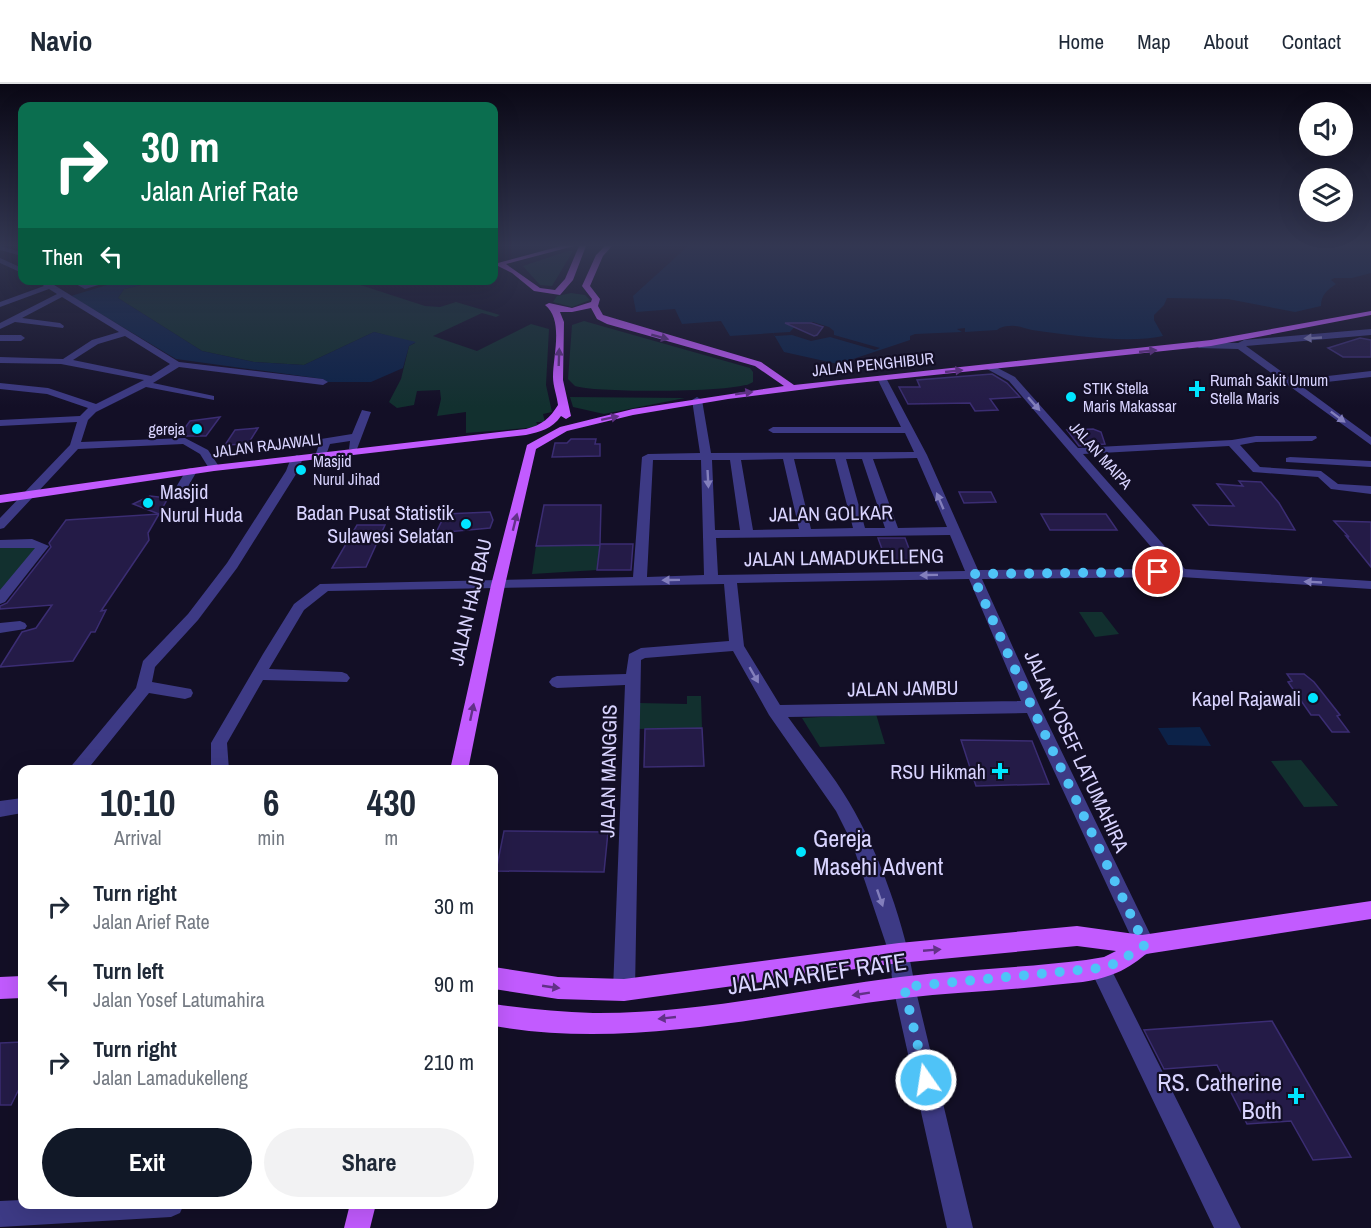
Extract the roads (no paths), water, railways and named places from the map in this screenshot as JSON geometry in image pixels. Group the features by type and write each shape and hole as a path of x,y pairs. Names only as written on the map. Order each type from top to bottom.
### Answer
{"main road":[{"path":"538,299 554,308 574,310 593,299"},
{"path":"545,302 548,299"},
{"path":"594,299 594,309 600,317 610,322"},
{"path":"507,434 525,440 531,447 540,437 553,432 566,416 562,407 558,380 561,327 554,308"},
{"name":"JALAN PENGHIBUR","path":"553,432 697,400 791,387 1199,345 1371,313"},
{"path":"561,327 567,321 581,318 610,322 758,364 791,387"},
{"name":"JALAN RAJAWALI","path":"0,499 26,497 190,471 539,429 554,421 562,407"},
{"name":"JALAN HAJI BAU","path":"460,765 498,585 531,447"},
{"name":"JALAN ARIEF RATE","path":"498,979 558,988 624,990 899,953 1077,936 1144,945 1365,913"},
{"name":"JALAN ARIEF RATE","path":"498,1016 519,1020 574,1024 623,1023 761,1010 904,987 1100,968 1117,963 1144,945"},
{"path":"0,988 18,987"},
{"path":"357,1228 362,1209"}],"street":[{"path":"0,305 15,299"},
{"path":"0,326 51,299"},
{"path":"71,299 177,364 323,382"},
{"path":"13,319 60,326"},
{"name":"JALAN PENGHIBUR","path":"1199,345 1240,346 1244,343 1371,332"},
{"path":"64,362 95,342 125,333"},
{"path":"0,338 21,338"},
{"path":"1240,346 1371,442"},
{"path":"0,360 64,362 149,381 210,398"},
{"path":"0,525 75,446 83,419 95,407 149,381 177,364"},
{"name":"JALAN MAIPA","path":"990,367 1012,379 1181,573"},
{"path":"1292,382 1371,374"},
{"name":"JALAN YOSEF LATUMAHIRA","path":"882,378 921,455 952,531 1032,707 1144,945"},
{"path":"0,386 48,391 95,407"},
{"path":"697,400 706,457 711,580"},
{"path":"351,452 366,412"},
{"path":"0,423 83,419"},
{"path":"773,430 909,430"},
{"path":"321,456 326,441 357,438"},
{"path":"1075,451 1232,443 1256,439 1312,438"},
{"path":"75,446 184,441 204,452 214,468"},
{"path":"1232,443 1257,470 1321,474 1335,487 1371,490"},
{"path":"839,455 860,532"},
{"path":"866,455 893,532"},
{"path":"640,580 648,457 921,455"},
{"path":"788,456 806,534"},
{"path":"735,457 747,534"},
{"path":"80,765 139,695 148,665 193,617 232,565 292,471 297,458"},
{"path":"1290,460 1371,464"},
{"path":"176,497 190,471"},
{"name":"JALAN GOLKAR","path":"710,534 952,531"},
{"path":"0,544 32,543 44,546 0,599"},
{"name":"JALAN LAMADUKELLENG","path":"220,765 219,743 259,674 299,607 325,587 972,574 1181,573 1371,585"},
{"path":"730,579 737,646 775,711 842,806 861,842 899,953 904,987 960,1228"},
{"path":"0,628 20,626"},
{"name":"JALAN MANGGIS","path":"624,990 634,658 642,653 737,646"},
{"path":"259,674 342,678"},
{"path":"557,682 632,680"},
{"path":"143,686 185,693"},
{"name":"JALAN JAMBU","path":"775,711 1032,707"},
{"path":"0,809 18,807"},
{"path":"1100,968 1228,1228"},
{"path":"0,1214 86,1209"}],"water":[{"path":"77,299 120,299 202,351 254,362 304,365 374,332 416,342 409,346 403,368 371,382 327,382 323,379 176,359"},
{"path":"634,299 1166,299 1154,315 1154,320 1163,336 1116,339 1013,326 997,330 965,332 965,328 957,329 962,332 915,334 910,336 910,340 838,364 784,352 773,333 730,336 721,321 682,324 675,309 636,312"},
{"path":"1230,299 1322,299 1321,306 1295,312"},
{"path":"1200,727 1211,746 1168,745 1158,728"}],"place":[{"name":"Rumah Sakit Umum Stella Maris","path":"1197,389"},
{"name":"STIK Stella Maris Makassar","path":"1071,397"},
{"name":"gereja","path":"197,429"},
{"name":"Masjid Nurul Jihad","path":"301,470"},
{"name":"Masjid Nurul Huda","path":"148,503"},
{"name":"Badan Pusat Statistik Sulawesi Selatan","path":"466,524"},
{"name":"Kapel Rajawali","path":"1313,698"},
{"name":"RSU Hikmah","path":"1000,771"},
{"name":"Gereja Masehi Advent","path":"801,852"},
{"name":"RS. Catherine Both","path":"1296,1096"}]}
